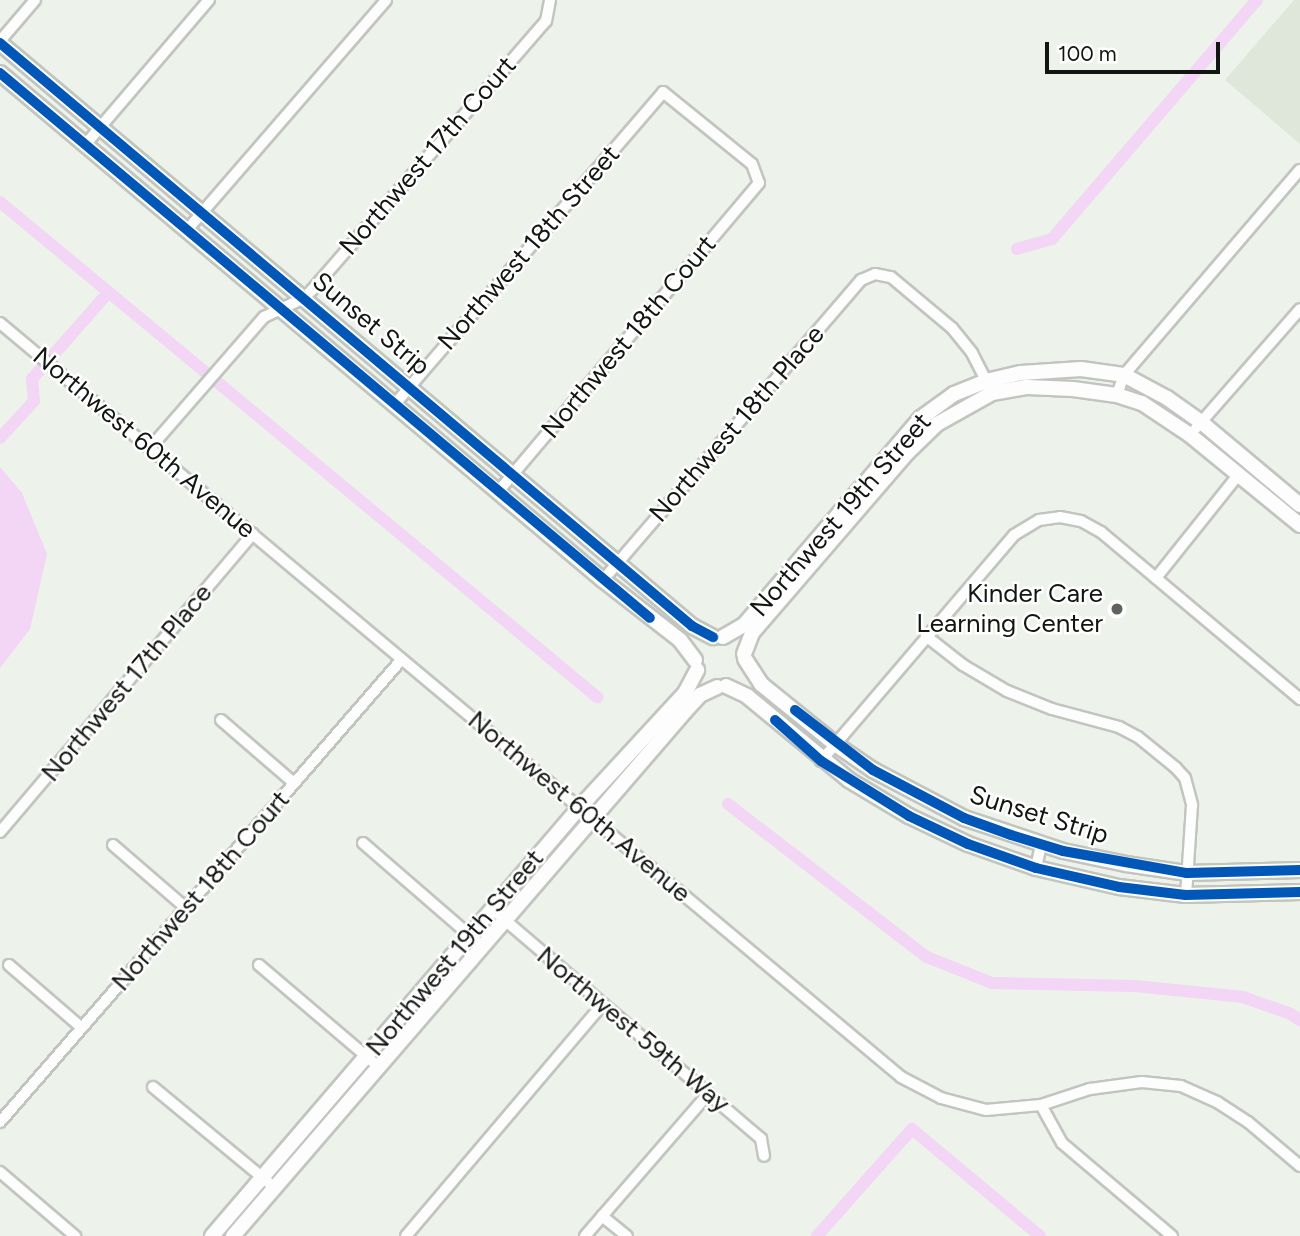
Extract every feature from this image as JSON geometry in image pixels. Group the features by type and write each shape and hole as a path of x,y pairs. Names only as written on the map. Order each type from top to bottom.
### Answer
{"street":[{"path":"0,42 35,0"},
{"path":"85,145 209,0"},
{"path":"187,230 386,0"},
{"name":"Northwest 17th Court","path":"150,449 264,317 304,298 546,21 551,2"},
{"name":"Sunset Strip","path":"0,42 99,128 514,473 692,626 718,637"},
{"name":"Sunset Strip","path":"0,73 603,580 680,640 696,665"},
{"name":"Northwest 18th Street","path":"395,404 663,92 752,164 759,183"},
{"path":"1117,395 1124,375 1300,170"},
{"name":"Northwest 18th Court","path":"499,491 759,183"},
{"name":"Northwest 18th Place","path":"603,580 860,280 875,274 891,277 952,328 972,353 989,387"},
{"path":"1190,435 1300,309"},
{"name":"Northwest 60th Avenue","path":"0,323 901,1077 941,1098 986,1110 1041,1105 1090,1089 1142,1082 1181,1086 1217,1102 1248,1122 1300,1166"},
{"name":"Northwest 19th Street","path":"718,637 744,625 921,418 954,394 989,387 1048,369 1081,369 1124,375"},
{"path":"1124,375 1167,398 1200,422 1300,505"},
{"name":"Northwest 19th Street","path":"744,657 752,633 907,453 937,425 989,387 1027,387 1117,395 1142,403 1190,435 1300,525"},
{"path":"1156,578 1239,474"},
{"path":"821,761 1014,535 1039,520 1059,517 1081,521 1101,532 1300,699"},
{"name":"Northwest 17th Place","path":"0,832 253,534"},
{"path":"926,636 962,665 1007,691 1052,709 1119,727 1138,737 1177,768 1185,778 1192,805 1186,895"},
{"path":"718,637 733,640 744,657 739,677 722,686 706,682 696,665 702,643 718,637"},
{"name":"Sunset Strip","path":"744,657 761,684 835,744 923,798 964,818 1041,845 1126,864 1187,873 1300,870"},
{"name":"Northwest 18th Court","path":"0,1122 402,659"},
{"name":"Northwest 19th Street","path":"233,1236 269,1183 367,1056 579,808 682,696 696,665"},
{"name":"Sunset Strip","path":"722,686 747,696 821,761 909,816 968,844 1036,868 1119,887 1186,895 1300,891"},
{"name":"Northwest 19th Street","path":"212,1236 269,1183 379,1067 700,695 722,686"},
{"path":"221,720 294,783"},
{"path":"363,843 482,946"},
{"path":"113,845 186,908"},
{"path":"1036,868 1041,845"},
{"name":"Northwest 59th Way","path":"492,909 761,1139 764,1156"},
{"path":"9,965 82,1028"},
{"path":"259,965 379,1067"},
{"path":"406,1236 602,1005"},
{"path":"153,1087 269,1183"},
{"path":"585,1236 708,1094"},
{"path":"1041,1105 1062,1143 1172,1236"},
{"path":"0,1172 75,1236"},
{"path":"602,1216 626,1236"}],"shaded area":[{"path":"1294,0 1300,0 1300,144 1225,80"},
{"path":"0,467 22,493 47,554 30,629 0,668"}],"waterway":[{"path":"1017,249 1052,239 1257,0"},
{"path":"0,202 597,697"},
{"path":"0,438 34,401 32,379 107,294"},
{"path":"728,804 927,957 992,983 1135,986 1243,997 1291,1014 1300,1020"},
{"path":"817,1236 912,1129 1040,1236"}],"cycle path":[{"path":"0,43 692,626 713,637"},
{"path":"0,73 650,618"},
{"path":"795,710 873,770 964,818 1011,835 1063,851 1187,873 1300,870"},
{"path":"775,720 821,761 909,816 968,844 1036,868 1119,887 1186,895 1300,892"}],"place":[{"name":"Kinder Care Learning Center","path":"1117,609"}]}
